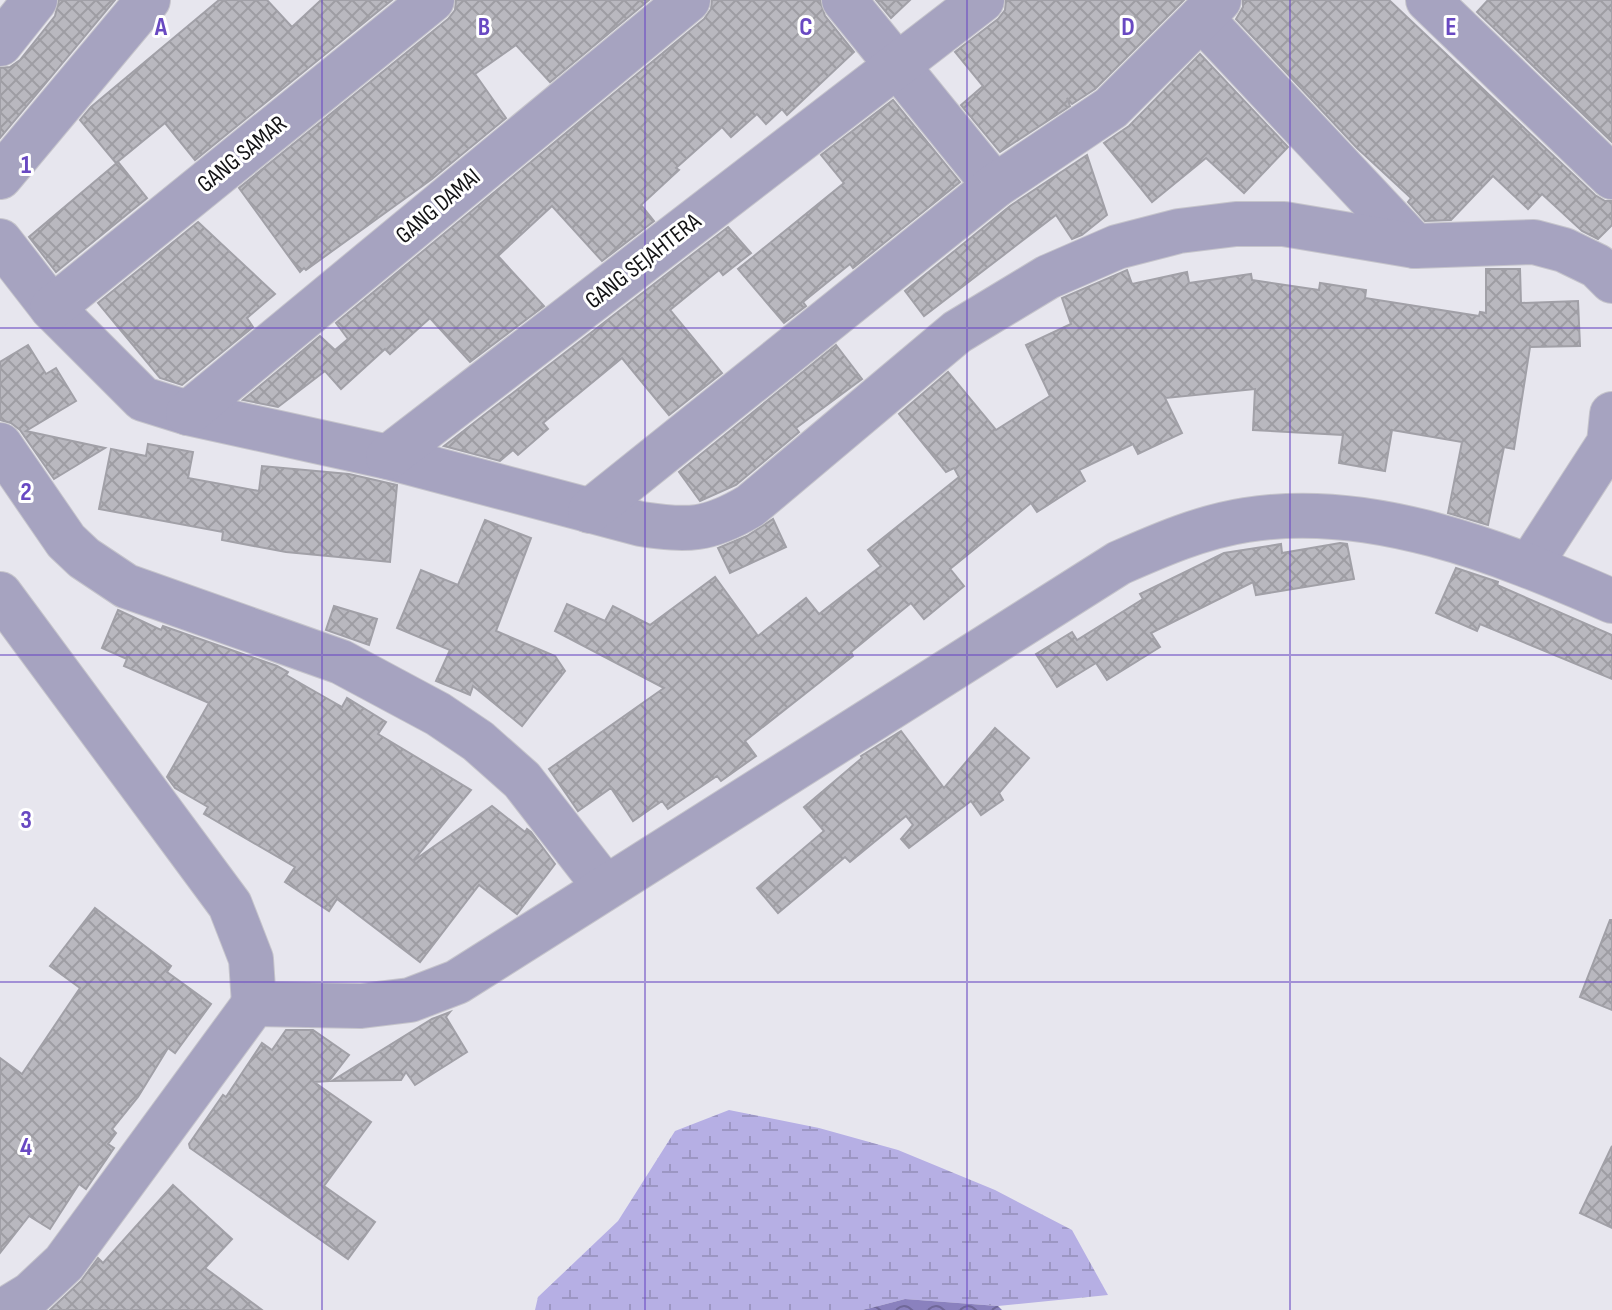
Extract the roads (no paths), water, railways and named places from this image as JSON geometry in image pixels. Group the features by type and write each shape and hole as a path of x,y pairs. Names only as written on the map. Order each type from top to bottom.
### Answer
{"street":[{"path":"0,44 35,0"},
{"name":"GANG SAMAR","path":"52,308 432,0"},
{"name":"GANG DAMAI","path":"188,413 688,0"},
{"path":"844,0 995,186"},
{"name":"GANG SEJAHTERA","path":"388,457 982,0"},
{"path":"1428,0 1612,177"},
{"path":"0,177 147,4"},
{"path":"590,511 995,186 1111,108 1210,9 1415,246"},
{"path":"0,241 52,308 143,399 188,413 388,457 641,524 677,529 713,525 730,518 775,487 957,332 1048,277 1117,247 1179,231 1236,224 1272,224 1415,246 1534,242 1575,255 1597,266 1612,281"},
{"path":"1530,565 1609,443 1612,414"},
{"path":"0,445 66,541 84,558 126,586 341,662 427,708 478,741 522,780 605,887"},
{"path":"254,1004 361,1006 410,1000 457,982 1119,563 1181,536 1247,520 1320,516 1393,523 1530,565 1612,601"},
{"path":"5,1310 31,1294 64,1263 254,1004 251,959 230,905 6,619"}],"water":[{"path":"905,1299 998,1306 1002,1310 863,1310"}]}
